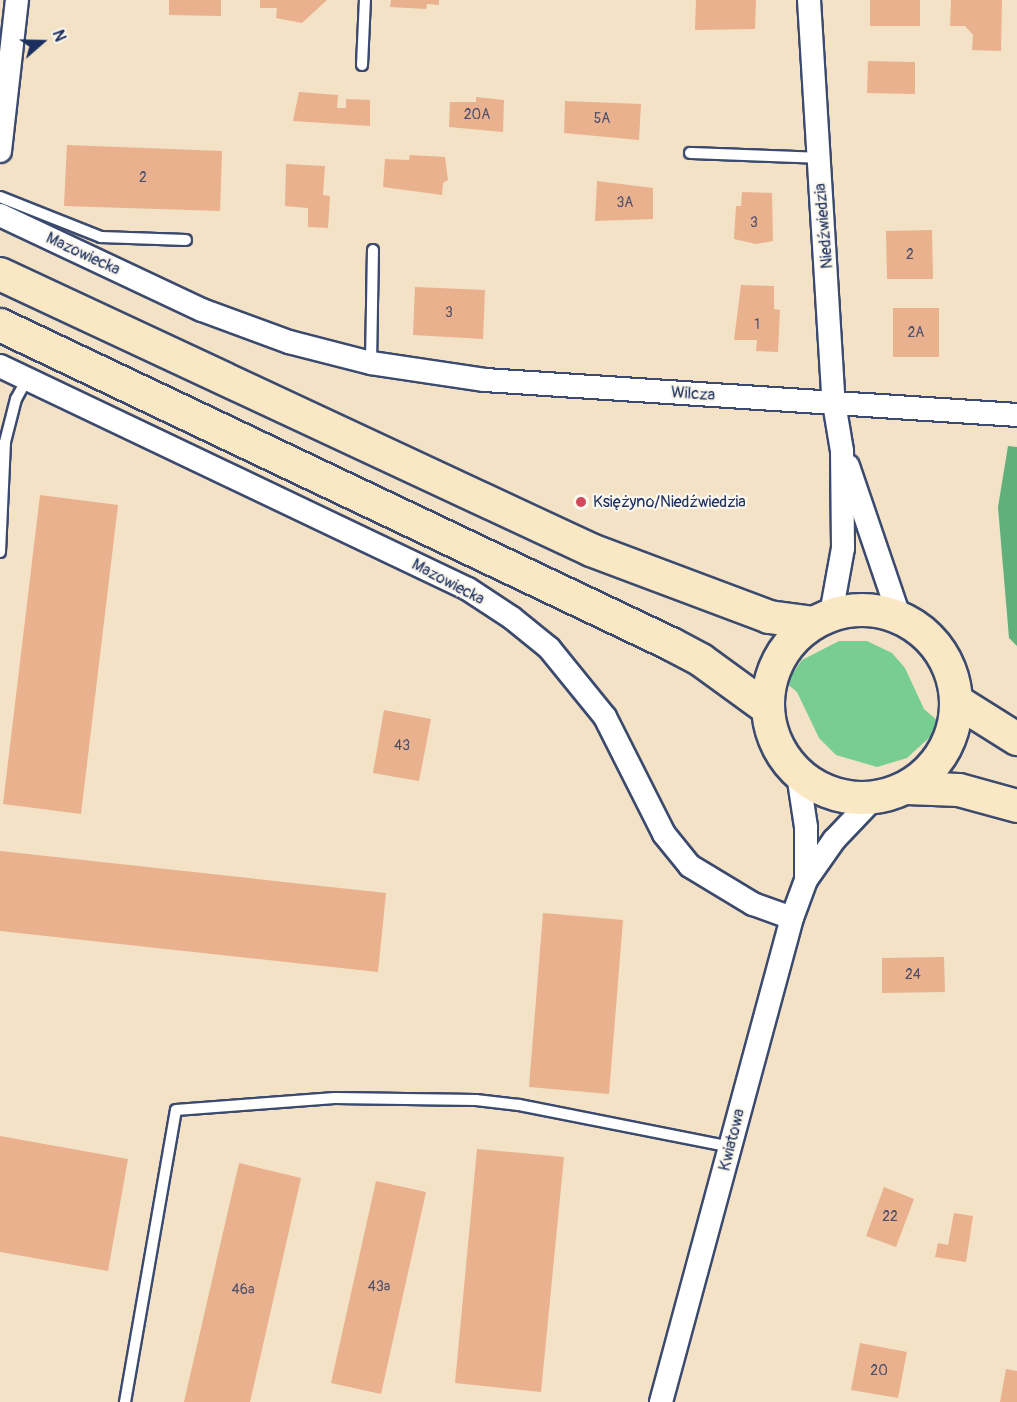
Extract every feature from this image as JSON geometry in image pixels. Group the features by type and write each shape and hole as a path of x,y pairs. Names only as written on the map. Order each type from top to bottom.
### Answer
{"main road":[{"path":"0,274 591,550 768,617 822,618 865,609 899,616 929,636 950,666 958,702 954,728 945,752 928,773 907,788 873,799 833,795 798,774 776,744 767,708 769,683 778,659 793,639 822,618"},
{"path":"0,326 671,644 701,660 767,708"},
{"path":"958,702 1017,739"},
{"path":"907,788 959,790 1017,806"}],"street":[{"path":"0,151 17,0"},
{"name":"Niedźwiedzia","path":"809,0 834,403 842,451 843,548 822,618"},
{"name":"Mazowiecka","path":"0,215 202,310 289,342 371,363"},
{"name":"Wilcza","path":"371,363 485,380 1017,415"},
{"name":"Mazowiecka","path":"0,366 468,589 512,618 549,648 605,717 664,834 690,866 753,904 792,918"},
{"name":"Niedźwiedzia","path":"842,451 899,616"},
{"name":"Kwiatowa","path":"798,774 806,828 806,879"},
{"name":"Kwiatowa","path":"661,1402 792,918 806,879 834,840 873,799"}],"lane":[{"path":"362,65 365,0"},
{"path":"690,153 818,158"},
{"path":"0,197 101,237 186,240"},
{"path":"371,363 373,250"},
{"path":"0,552 3,441 16,399 27,379"},
{"path":"125,1402 176,1110 335,1098 476,1100 519,1104 731,1147"}],"green space":[{"path":"1008,446 1017,447 1017,646 1009,638 998,507"},
{"path":"839,641 867,641 892,653 905,668 924,709 938,721 931,736 907,758 877,767 836,755 819,738 797,692 786,683 802,660"}],"building":[{"path":"169,0 221,0 221,16 169,15"},
{"path":"260,0 327,0 302,23 276,18 277,8 260,8"},
{"path":"391,0 439,0 439,5 427,4 426,9 390,7"},
{"path":"696,0 756,0 755,29 695,30"},
{"path":"870,0 920,0 920,26 870,26"},
{"path":"951,0 1002,0 1001,51 972,50 973,35 965,26 950,26"},
{"path":"868,61 915,62 915,94 867,93"},
{"path":"299,92 338,95 337,108 346,108 346,99 370,100 370,126 293,121"},
{"path":"476,97 504,100 503,132 449,127 450,102 476,102"},
{"path":"565,101 641,104 639,140 564,133"},
{"path":"67,145 222,151 220,211 64,206"},
{"path":"410,155 445,157 448,180 443,183 442,195 383,187 385,159 409,160"},
{"path":"286,164 325,166 323,195 330,196 328,228 308,227 308,208 285,206"},
{"path":"597,181 653,188 653,219 595,221"},
{"path":"742,192 772,193 773,241 756,244 734,239 736,206 741,206"},
{"path":"932,230 933,279 887,279 886,231"},
{"path":"741,285 774,286 774,309 780,310 778,352 756,351 757,340 734,340"},
{"path":"415,287 485,290 483,339 413,335"},
{"path":"893,308 939,308 939,357 893,357"},
{"path":"40,495 118,505 81,814 3,804"},
{"path":"384,710 431,719 419,781 373,773"},
{"path":"0,851 386,893 378,972 0,931"},
{"path":"543,913 623,920 609,1094 529,1087"},
{"path":"944,957 945,992 882,993 882,958"},
{"path":"0,1136 128,1159 108,1271 0,1252"},
{"path":"477,1149 564,1157 541,1392 455,1383"},
{"path":"239,1163 301,1178 250,1402 184,1402"},
{"path":"376,1181 426,1192 381,1394 331,1383"},
{"path":"884,1187 914,1199 896,1247 866,1236"},
{"path":"954,1213 973,1216 966,1262 935,1257 938,1243 948,1245"},
{"path":"860,1343 907,1352 898,1398 851,1390"},
{"path":"1006,1369 1017,1371 1017,1402 1000,1402"}],"place":[{"name":"Księżyno/Niedźwiedzia","path":"581,502"}]}
